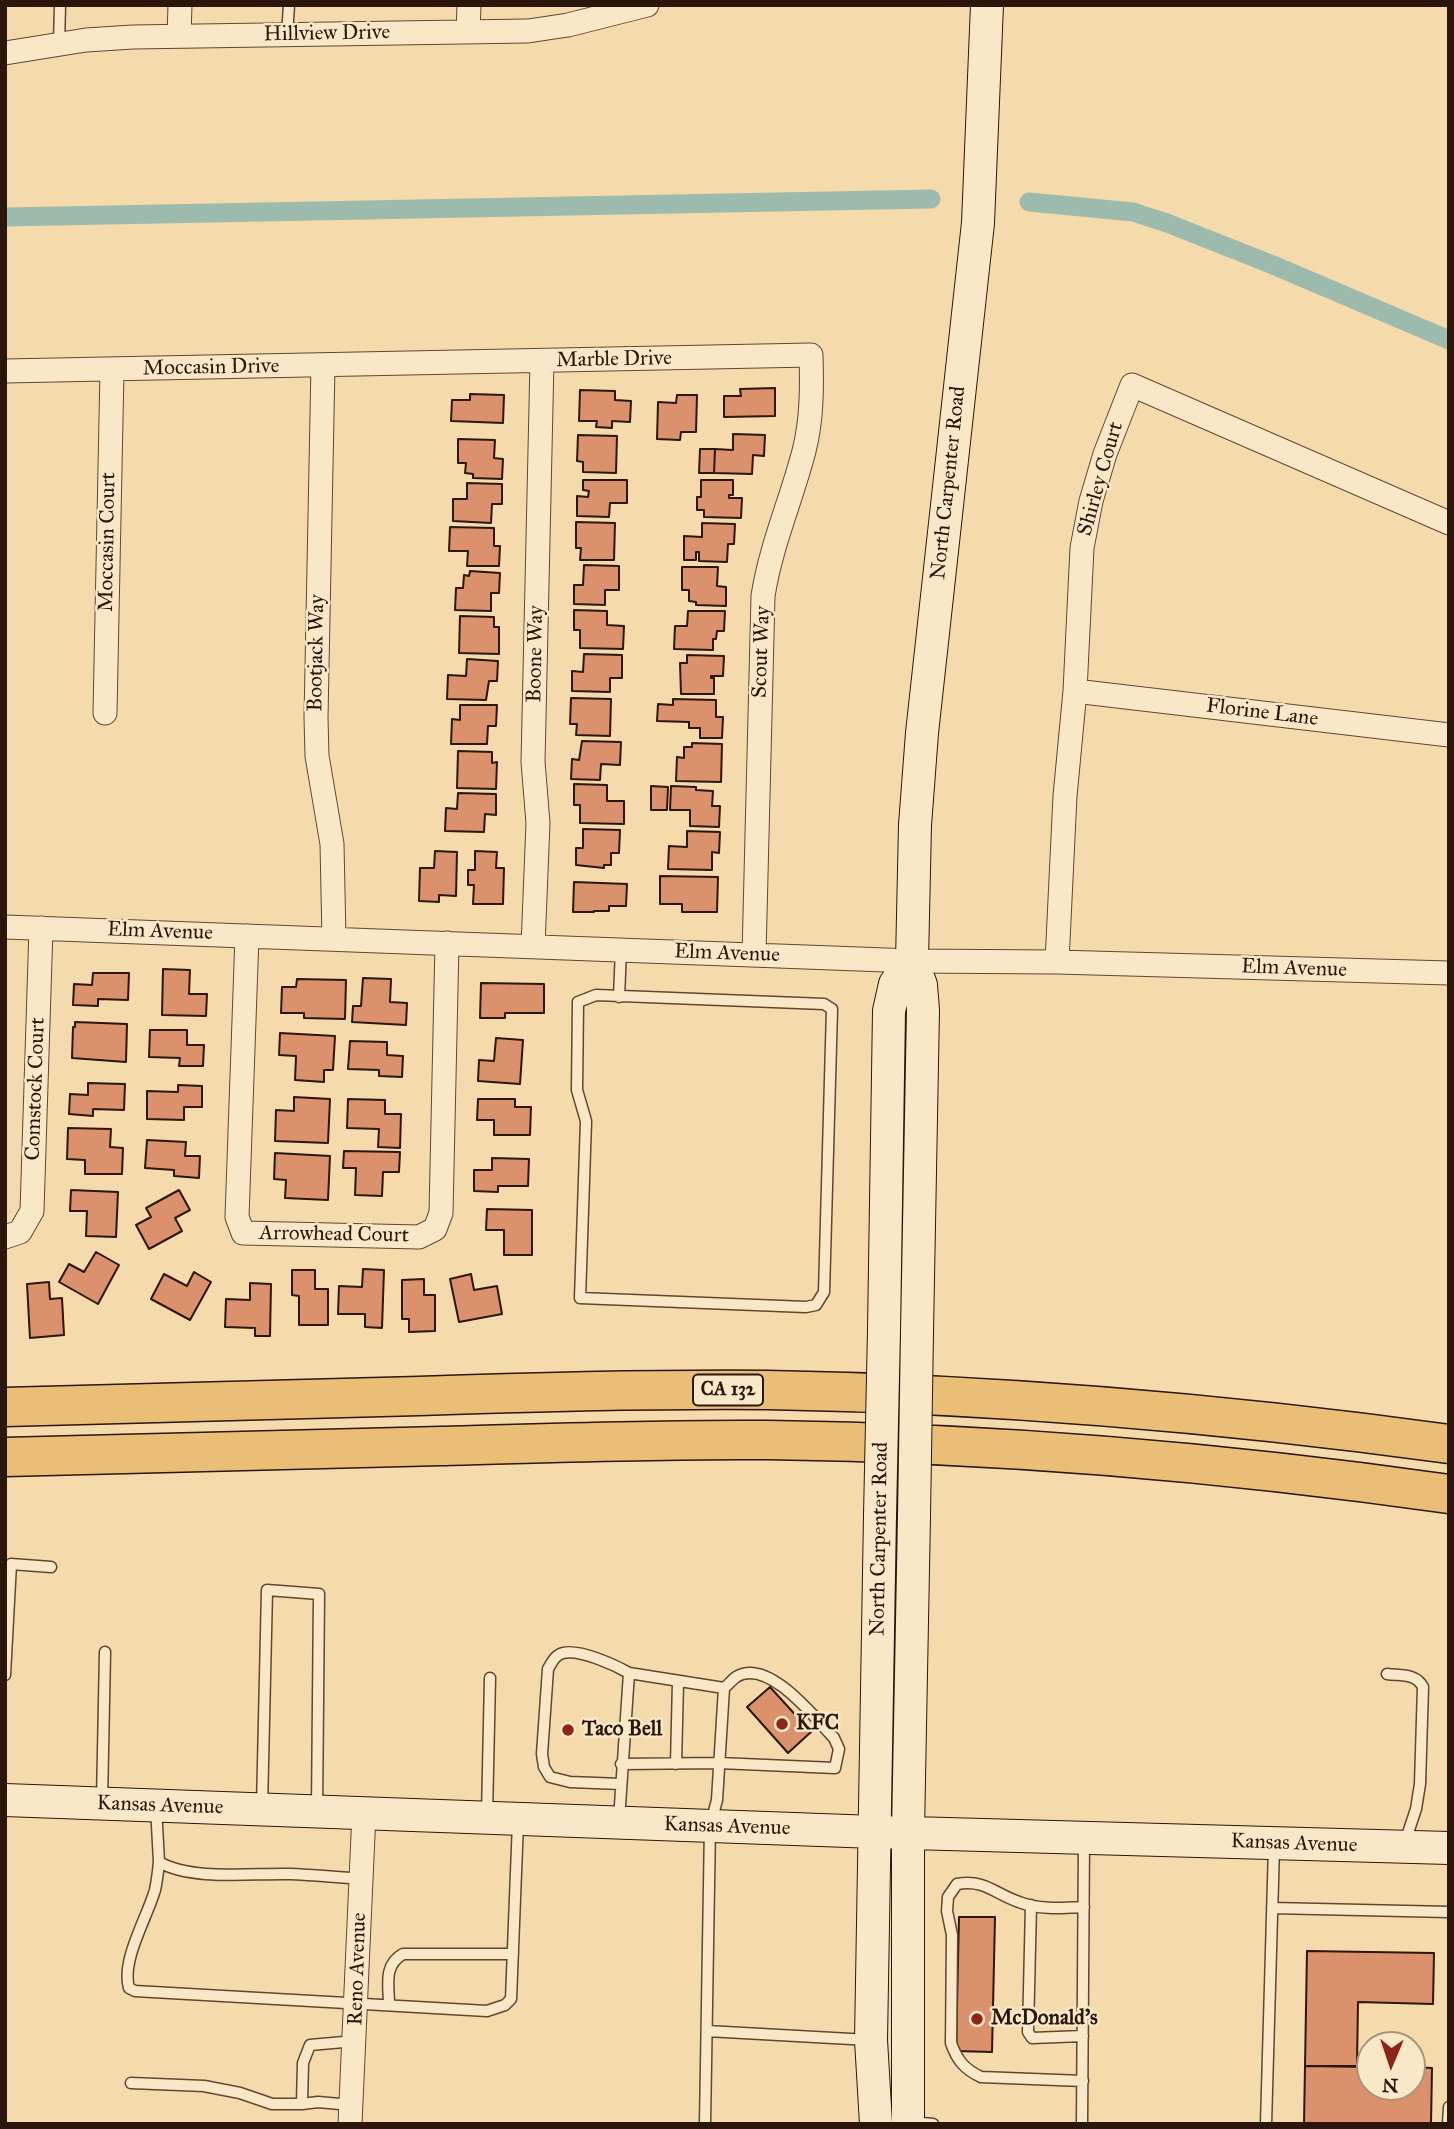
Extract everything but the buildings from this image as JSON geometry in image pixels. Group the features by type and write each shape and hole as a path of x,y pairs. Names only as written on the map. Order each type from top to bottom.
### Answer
{"highway":[{"name":"CA 132","path":"5,1407 629,1390 806,1391 1130,1407 1334,1428 1449,1444"},
{"path":"5,1457 627,1440 829,1441 1127,1457 1270,1471 1449,1494"}],"main road":[{"name":"North Carpenter Road","path":"916,2123 908,1832 923,1010 921,985 912,961 915,825 922,733 978,223 987,5"},
{"name":"North Carpenter Road","path":"876,2124 872,2040 890,1011 895,984 912,961"},
{"name":"Kansas Avenue","path":"5,1800 875,1832 1449,1849"}],"street":[{"path":"179,36 180,5"},
{"path":"468,32 469,5"},
{"name":"Hillview Drive","path":"5,53 97,39 528,31 568,25 647,5"},
{"name":"Marble Drive","path":"418,364 811,355"},
{"name":"Scout Way","path":"754,955 763,596 768,565 805,448 811,405 811,355"},
{"name":"Boone Way","path":"533,946 538,823 533,762 542,361"},
{"name":"Moccasin Drive","path":"5,371 418,364"},
{"name":"Bootjack Way","path":"323,365 316,719 317,756 332,844 334,939"},
{"name":"Moccasin Court","path":"105,713 112,370"},
{"name":"Shirley Court","path":"1057,962 1082,548 1091,501 1105,454 1132,385 1449,523"},
{"name":"Florine Lane","path":"1075,691 1449,735"},
{"name":"Elm Avenue","path":"5,927 912,961 1057,962 1449,973"},
{"name":"Comstock Court","path":"5,1237 20,1232 32,1211 41,928"},
{"name":"Arrowhead Court","path":"247,936 237,1217 243,1233 419,1237 435,1229 441,1213 447,943"},
{"name":"Reno Avenue","path":"350,2114 364,1813"}],"lane":[{"path":"59,45 60,5"},
{"path":"287,35 289,5"},
{"path":"619,997 621,950"},
{"path":"596,996 619,997 824,1004 832,1009 824,1292 816,1305 806,1307 580,1298 586,1121 577,1090 578,1002 596,996"},
{"path":"5,1675 11,1564 51,1567"},
{"path":"262,1810 267,1590 319,1594 317,1812"},
{"path":"102,1804 105,1652"},
{"path":"621,1784 570,1782 550,1777 544,1767 542,1754 548,1669 554,1658 563,1653 577,1654 600,1660 629,1673 724,1688"},
{"path":"619,1823 629,1673"},
{"path":"621,1765 719,1763 835,1768 839,1749 834,1738 778,1682 754,1673 738,1675 724,1688 719,1763 717,1800 710,1826 705,2124"},
{"path":"1387,1674 1413,1676 1423,1687 1420,1784 1416,1809 1404,1847"},
{"path":"487,1818 490,1678"},
{"path":"676,1764 678,1682"},
{"path":"156,1806 159,1862 155,1890 129,1965 129,1988 160,1993 487,2011 505,2005 511,1999 518,1819"},
{"path":"1082,2124 1084,1838"},
{"path":"1266,2124 1274,1843"},
{"path":"159,1862 172,1869 204,1873 294,1874 361,1879"},
{"path":"1083,2081 981,2077 968,2071 957,2058 951,2043 952,1935 947,1911 948,1897 957,1884 970,1882 993,1888 1018,1902 1031,1905 1047,1908 1084,1907"},
{"path":"1031,1905 1028,2032 1032,2038 1040,2040 1083,2036"},
{"path":"1272,1908 1449,1912"},
{"path":"389,2005 388,1969 394,1959 403,1954 513,1954"},
{"path":"707,2031 872,2040"},
{"path":"302,2104 303,2063 310,2045 355,2041"},
{"path":"131,2083 204,2085 272,2104 318,2102 350,2114"},
{"path":"1448,2124 1449,2107"}],"waterway":[{"path":"5,217 931,199"},
{"path":"1029,202 1133,212 1167,223 1449,340"}],"place":[{"name":"KFC","path":"782,1724"},
{"name":"Taco Bell","path":"568,1730"},
{"name":"McDonald's","path":"977,2019"}]}
